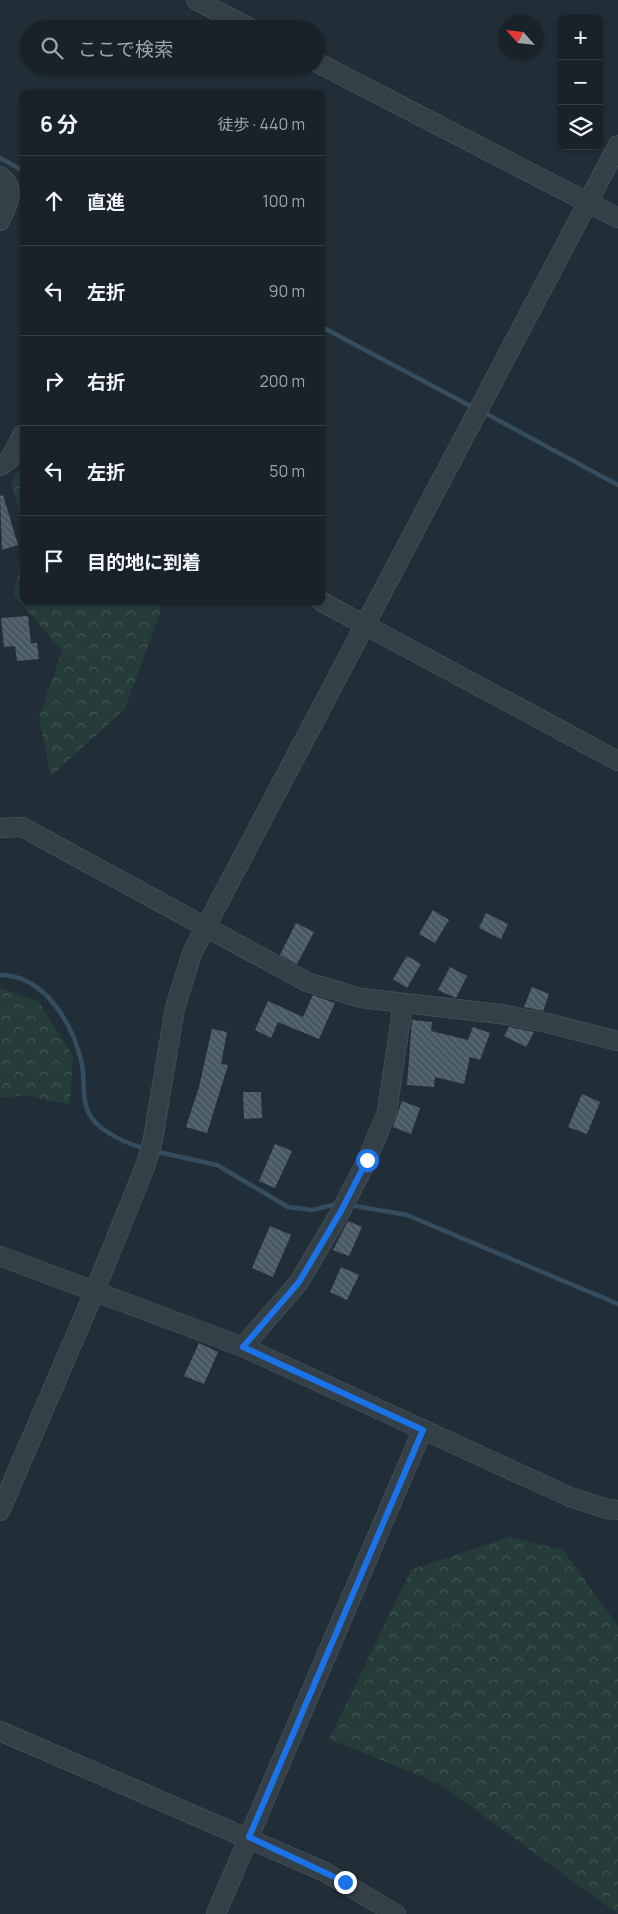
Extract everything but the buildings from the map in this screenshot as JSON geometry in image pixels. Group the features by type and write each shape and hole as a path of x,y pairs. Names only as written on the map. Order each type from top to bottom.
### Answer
{"street":[{"path":"196,0 235,20"},
{"path":"325,67 618,218"},
{"path":"0,1511 94,1293 146,1164 153,1139 175,1008 192,953 618,145"},
{"path":"0,176 10,186 11,195 0,221"},
{"path":"0,466 10,459 20,439"},
{"path":"325,604 618,761"},
{"path":"0,828 22,827 204,928 308,982 361,998 500,1014 547,1023 618,1041"},
{"path":"243,1347 299,1282 345,1204 387,1112 403,1004"},
{"path":"0,1256 94,1293 243,1347 570,1497 607,1509 618,1510"},
{"path":"216,1914 423,1430"},
{"path":"0,1731 249,1837 345,1882 396,1914"}],"green space":[{"path":"20,468 20,513 11,484"},
{"path":"20,560 20,602 14,595"},
{"path":"23,605 160,605 160,613 125,709 51,776 39,718 62,651"},
{"path":"0,988 39,1002 73,1057 70,1105 27,1095 0,1098"},
{"path":"510,1537 563,1550 618,1626 618,1914 440,1784 329,1739 411,1570"}],"waterway":[{"path":"0,158 20,169"},
{"path":"325,329 474,408"},
{"path":"483,412 618,485"},
{"path":"0,975 16,977 31,983 54,1004 64,1018 78,1049 82,1064 86,1105 91,1117 101,1128 116,1137 147,1149"},
{"path":"154,1151 217,1165 288,1207 312,1210 337,1204"},
{"path":"350,1205 407,1215 618,1304"}],"route":[{"path":"345,1882 249,1837 423,1430 243,1347 299,1282 341,1211 367,1160"}]}
